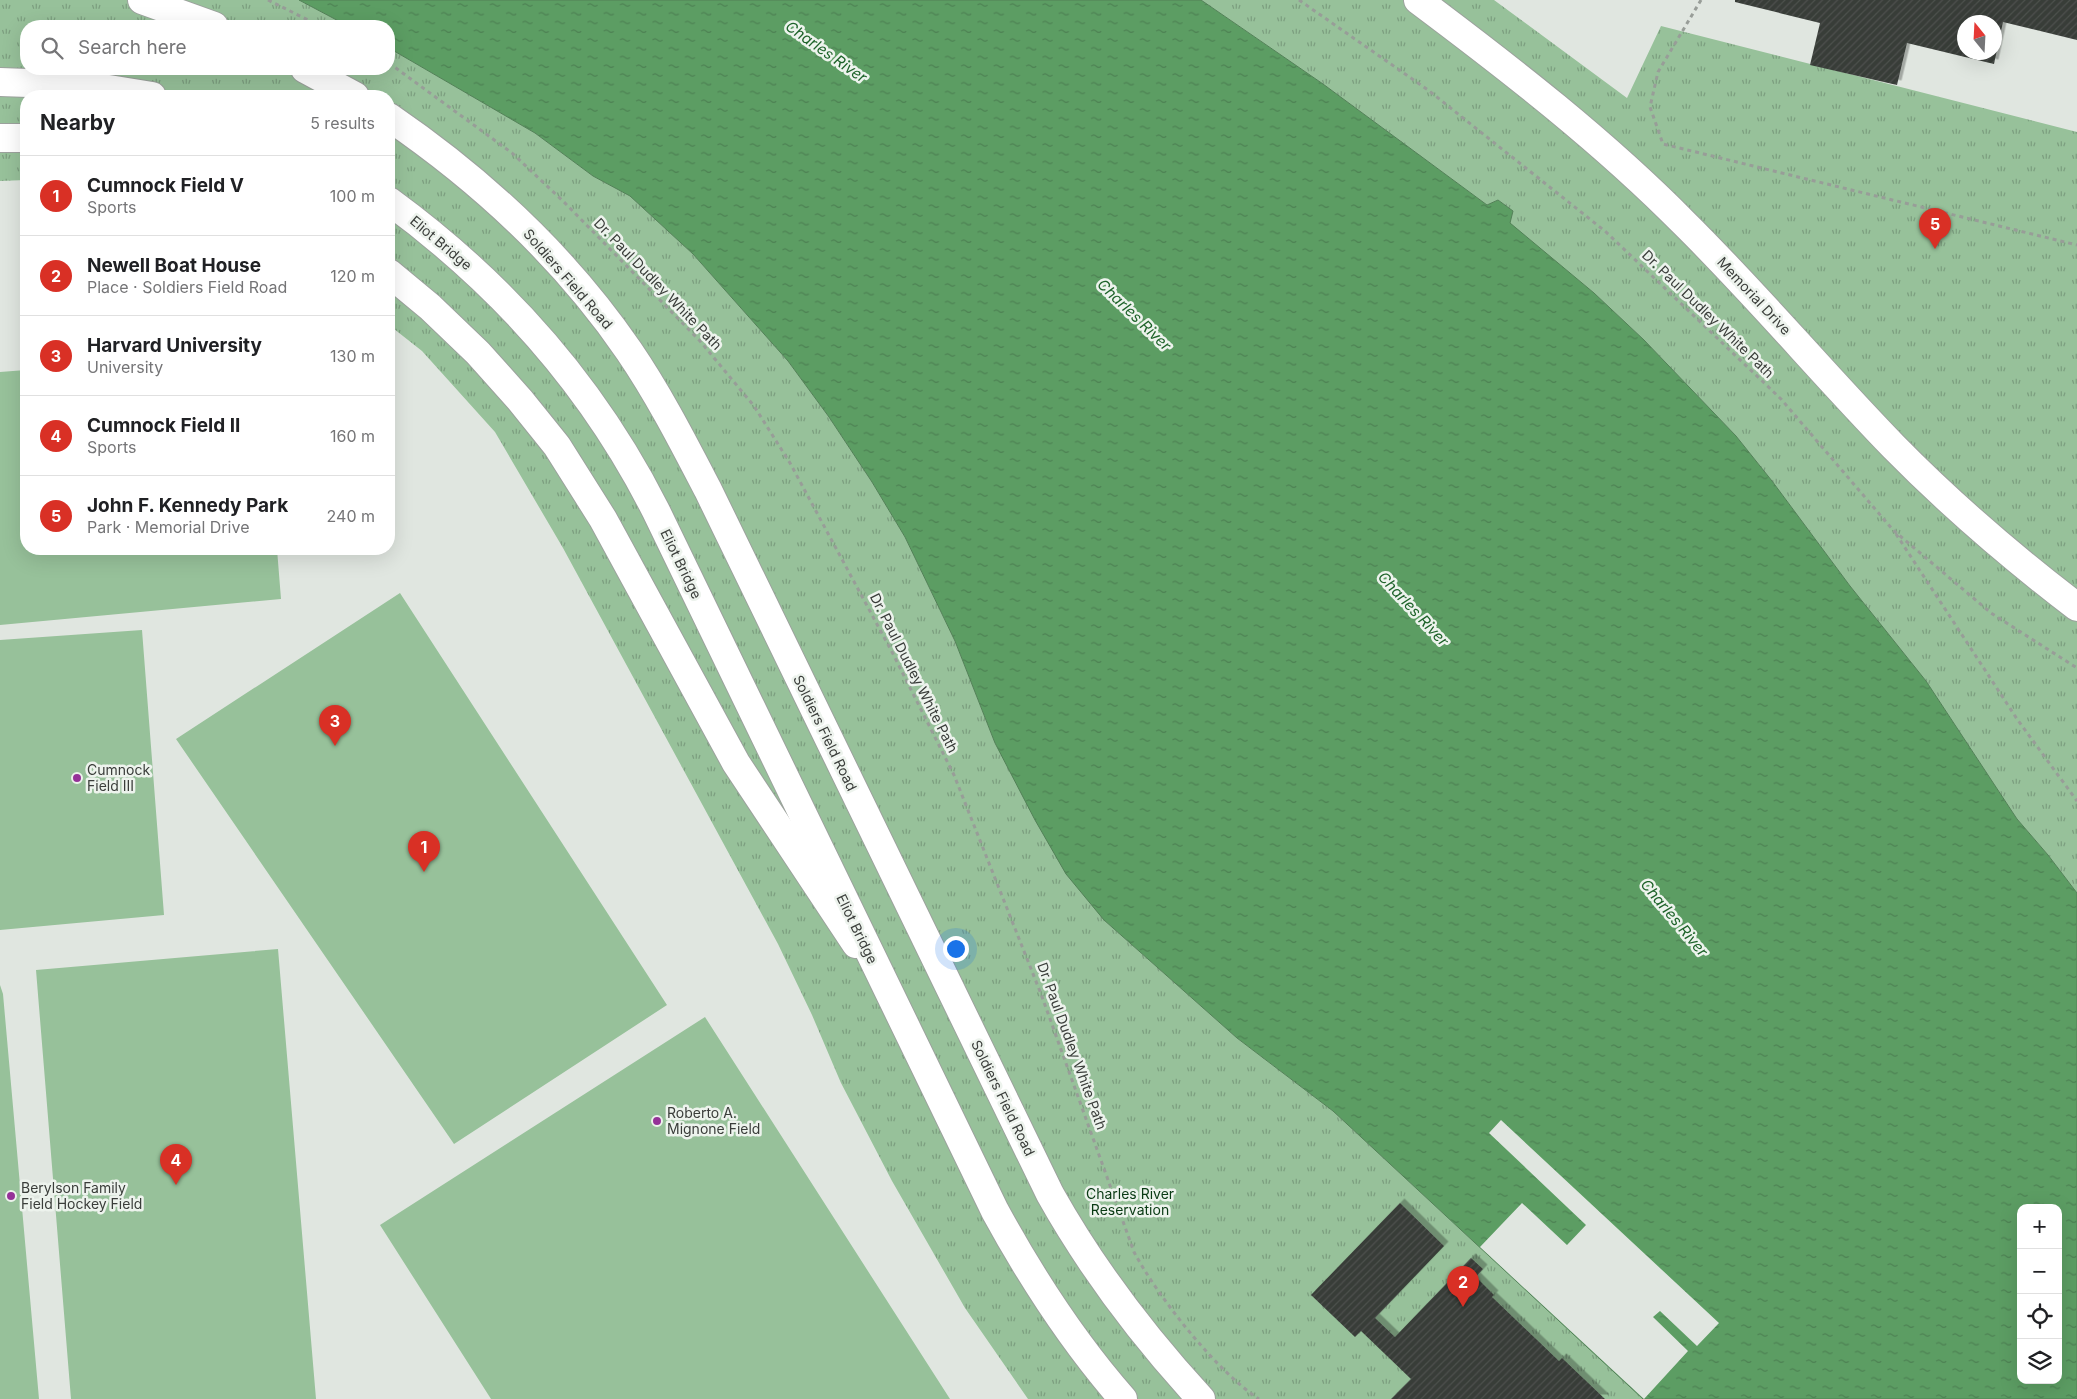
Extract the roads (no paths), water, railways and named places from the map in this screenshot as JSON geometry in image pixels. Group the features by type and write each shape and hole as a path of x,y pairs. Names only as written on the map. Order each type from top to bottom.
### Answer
{"main road":[{"path":"142,0 197,20"},
{"name":"Memorial Drive","path":"1418,0 1546,100 1654,194 1723,262 1853,404 1923,476 2004,549 2077,607"},
{"path":"316,75 345,90"},
{"path":"0,82 84,85 115,90"},
{"name":"Soldiers Field Road","path":"395,121 458,168 511,215 590,299 643,372 668,414 708,490 1050,1194 1089,1260 1126,1312 1200,1399"},
{"path":"0,138 20,138"},
{"name":"Eliot Bridge","path":"395,206 463,261 519,315 565,367 618,443 656,511 886,989"},
{"path":"395,279 430,307 478,353 520,400 557,446 602,519 736,763 886,989 981,1184 1010,1239 1060,1318 1123,1399"}],"water":[{"name":"Charles River","path":"299,0 1201,0 1323,84 1487,205 1498,200 1513,211 1510,223 1594,293 1644,340 1736,436 1850,586 1926,681 2017,819 2077,893 2077,1399 1643,1399 1333,1111 1237,1038 1104,920 1066,874 1035,820 995,743 955,641 905,537 872,482 829,417 788,361 693,254 630,196 593,176 535,133 395,51 395,20 337,20"}],"place":[{"name":"John F. Kennedy Park","path":"1935,249"},
{"name":"Harvard University","path":"335,746"},
{"name":"Cumnock Field III","path":"77,778"},
{"name":"Cumnock Field V","path":"424,872"},
{"name":"Roberto A. Mignone Field","path":"657,1121"},
{"name":"Cumnock Field II","path":"176,1185"},
{"name":"Berylson Family Field Hockey Field","path":"11,1196"},
{"name":"Newell Boat House","path":"1463,1307"}],"park label":[{"name":"Charles River Reservation","path":"1130,1202"}]}
